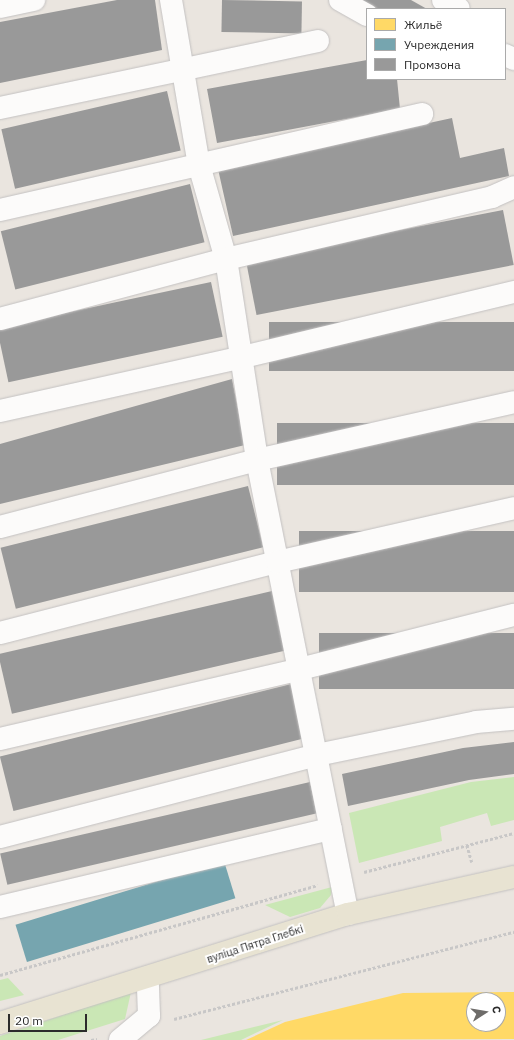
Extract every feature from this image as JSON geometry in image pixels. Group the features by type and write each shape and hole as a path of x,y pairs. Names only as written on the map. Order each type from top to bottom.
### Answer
{"main road":[{"name":"вуліца Пятра Глебкі","path":"0,1023 148,978 348,914 514,877"}],"lane":[{"path":"0,6 34,0"},
{"path":"171,0 181,70 199,165 226,259 243,357 257,460 348,914"},
{"path":"340,0 366,14"},
{"path":"443,0 457,8"},
{"path":"0,108 318,41"},
{"path":"0,210 422,114"},
{"path":"0,318 226,259 492,197 514,187"},
{"path":"0,411 243,357 514,292"},
{"path":"0,527 257,460 514,402"},
{"path":"0,633 277,562 514,508"},
{"path":"0,739 300,669 514,615"},
{"path":"0,837 317,755 476,722 514,719"},
{"path":"0,908 331,829"},
{"path":"127,1034 149,1016 148,978"}],"path":[{"path":"0,975 340,878 514,833"},
{"path":"172,1020 514,932"},
{"path":"91,1040 127,1034"}],"green space":[{"path":"514,777 514,820 491,826 487,813 440,827 442,841 359,863 349,813 471,782"},
{"path":"332,887 331,895 320,908 290,917 265,905"},
{"path":"8,978 24,995 0,1001 0,980"},
{"path":"131,992 125,1019 58,1040 0,1040 0,1036"},
{"path":"283,1020 241,1040 201,1040"}],"building: Жильё":[{"path":"466,992 466,1032 506,1032 506,992 514,992 514,1039 246,1040 285,1022 403,993"}],"building: Учреждения":[{"path":"224,861 235,898 27,962 16,925"}],"building: Промзона":[{"path":"117,0 155,0 162,50 0,83 0,22"},
{"path":"222,0 302,1 301,33 221,32"},
{"path":"353,0 411,0 425,8 367,8"},
{"path":"366,60 366,80 397,80 400,109 217,143 207,89"},
{"path":"167,91 181,150 15,189 1,129"},
{"path":"452,118 460,158 504,148 509,176 233,236 218,169"},
{"path":"190,184 205,242 15,289 1,231"},
{"path":"503,210 514,265 256,315 246,260"},
{"path":"211,282 223,337 8,382 0,343 0,327"},
{"path":"269,322 514,322 514,371 269,371"},
{"path":"232,379 245,445 0,504 0,444"},
{"path":"277,423 514,423 514,485 277,485"},
{"path":"248,486 263,547 16,609 1,548"},
{"path":"299,531 514,531 514,592 299,592"},
{"path":"272,591 286,650 12,714 0,662 0,654"},
{"path":"319,633 514,633 514,689 319,689"},
{"path":"291,684 305,738 13,811 0,757"},
{"path":"514,742 514,774 469,780 348,806 342,774 463,748"},
{"path":"310,782 317,813 7,885 0,854"}]}
